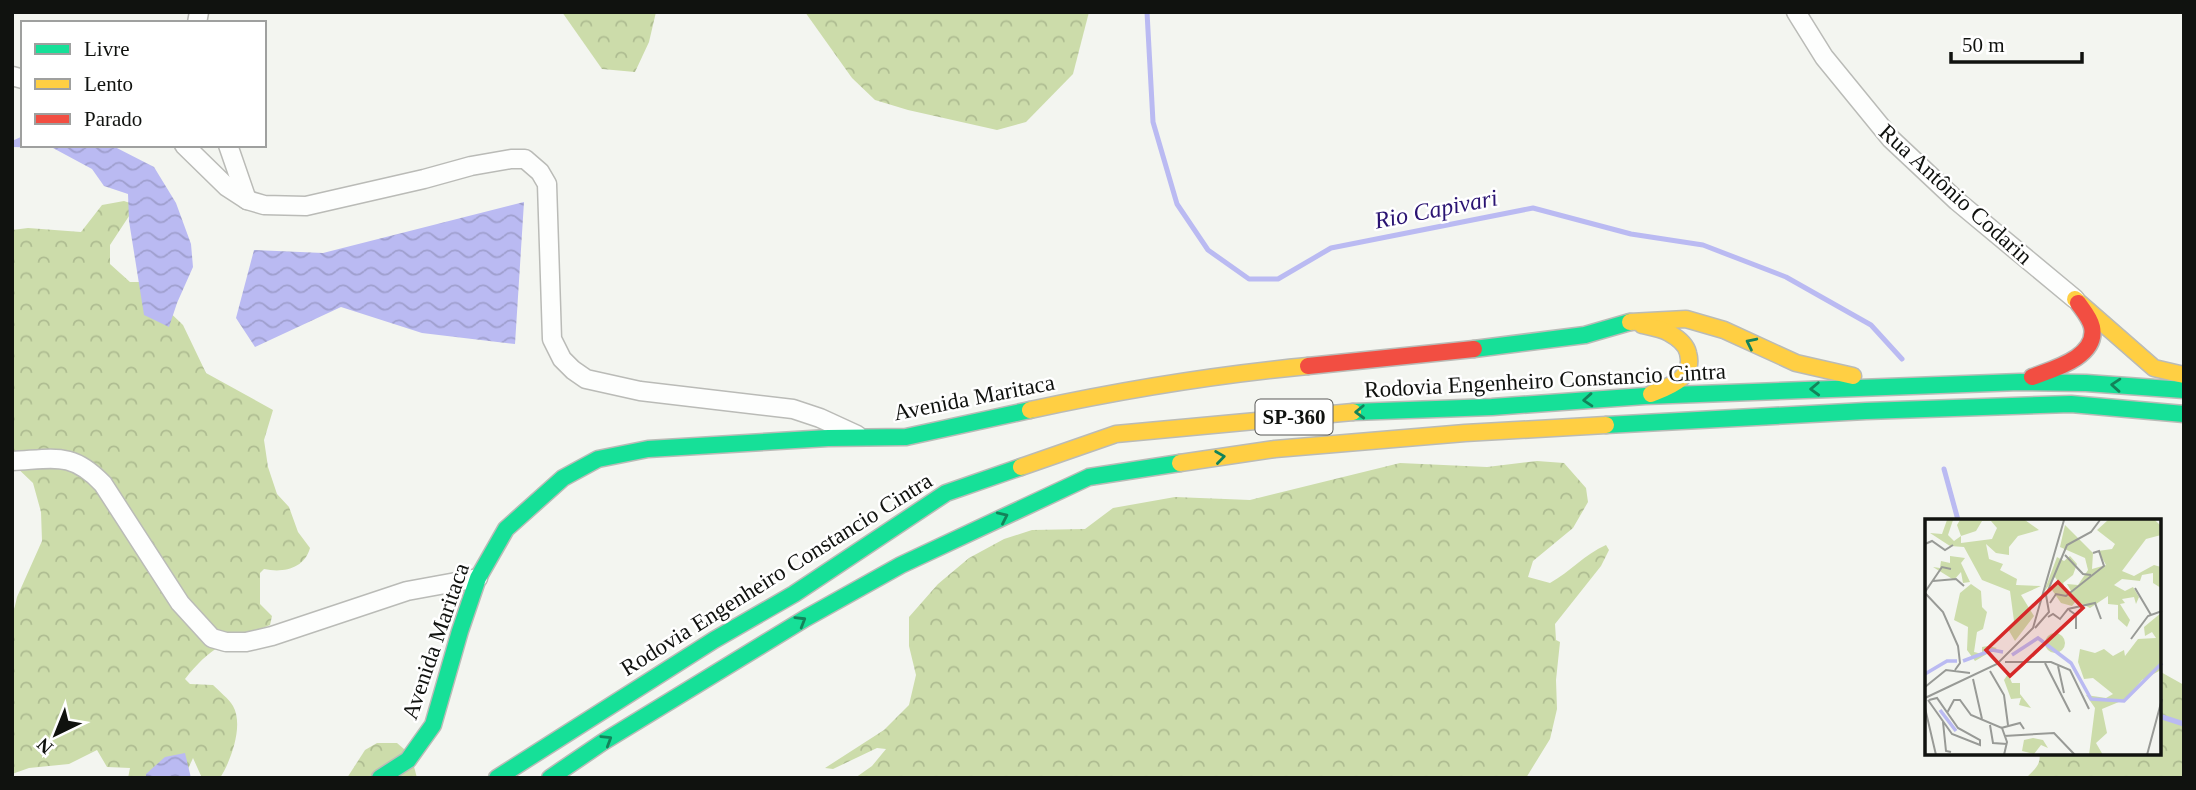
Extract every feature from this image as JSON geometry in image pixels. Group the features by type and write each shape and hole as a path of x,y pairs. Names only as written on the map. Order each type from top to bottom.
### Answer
{"main road":[{"path":"2075,299 2154,368 2184,375"},
{"path":"2020,382 2076,359 2091,341 2092,326 2075,299"},
{"name":"Avenida Maritaca","path":"380,778 408,761 433,725 478,578 506,529 563,478 598,459 648,449 906,437 1095,396 1238,373 1532,343 1585,335 1630,322 1686,319 1724,330 1796,363 1857,377 1910,385"},
{"path":"1630,322 1668,332 1686,345 1690,363 1687,373 1674,385 1645,396"},
{"name":"Rodovia Engenheiro Constancio Cintra","path":"497,778 714,640 794,594 946,492 1116,434 1332,413 1910,385 2086,383 2184,390"},
{"name":"Rodovia Engenheiro Constancio Cintra","path":"550,778 603,742 770,640 901,565 1089,477 1275,449 1479,432 1866,411 2071,404 2184,414"}],"street":[{"name":"Rua Antônio Codarin","path":"1796,12 1824,57 1891,139 1957,201 2075,299"},
{"path":"186,147 228,187 247,200 264,205 306,206 471,166 525,159 540,172 547,184 552,339 562,359 573,370 586,379 640,391 793,410 820,418 863,438"},
{"path":"229,147 247,200"},
{"path":"12,461 73,461 89,469 103,484 180,603 212,638 226,642 246,642 272,636 407,592 478,578"}],"green space":[{"path":"562,12 656,12 649,42 635,72 602,69"},
{"path":"805,12 1089,12 1073,74 1026,122 997,130 875,100 852,78"},
{"path":"124,201 133,204 133,210 110,245 110,264 130,282 150,282 158,301 183,325 206,373 273,410 264,440 268,467 277,494 289,507 298,532 310,548 303,561 292,568 264,569 260,573 260,604 272,616 270,625 223,644 185,679 190,684 213,685 231,703 236,714 235,743 220,778 202,778 193,758 184,778 128,778 130,768 107,767 97,750 69,764 29,768 12,774 12,619 17,597 42,541 41,512 33,483 12,463 12,230 28,228 81,232 102,205"},
{"path":"1537,461 1564,463 1586,488 1588,502 1573,528 1533,561 1528,577 1550,583 1598,549 1606,545 1609,550 1601,566 1555,624 1556,640 1560,642 1556,680 1557,709 1550,739 1526,778 855,778 872,766 886,749 877,748 833,769 825,768 884,730 909,705 916,675 909,646 909,617 938,584 969,558 1004,539 1032,530 1085,529 1113,508 1175,497 1250,500 1400,463 1487,467"},
{"path":"2161,672 2184,685 2184,778 2027,777 2035,769 2040,757 2161,755"},
{"path":"377,743 397,743 411,755 417,778 347,778 365,750"}],"water":[{"path":"21,137 21,147 115,147 154,167 176,203 191,244 193,267 169,327 144,315 129,221 128,194 104,186 92,169 53,148 12,147 12,141"},
{"path":"524,202 515,344 422,333 341,307 255,347 236,318 254,250 323,253"},
{"path":"185,753 191,778 146,778 146,774 165,757"}],"waterway":[{"name":"Rio Capivari","path":"1147,12 1153,122 1177,204 1208,250 1249,279 1278,279 1331,248 1533,208 1631,234 1703,245 1786,277 1871,325 1902,359"},
{"name":"Rio Capivari","path":"1944,469 1958,519"},
{"name":"Rio Capivari","path":"2161,717 2184,724"}],"traffic: fast":[{"path":"1474,349 1585,335 1630,322"},
{"path":"1353,412 1492,407 1645,396 2020,382 2086,383 2184,390"},
{"path":"1606,425 1866,411 2071,404 2184,414"},
{"path":"380,778 408,760 433,725 478,578 506,529 563,478 598,459 648,449 828,438 906,437 1030,410"},
{"path":"550,778 603,742 806,618 901,565 1089,477 1180,463"},
{"path":"497,778 714,640 794,594 946,493 1021,467"}],"traffic: slow":[{"path":"2075,299 2154,368 2184,375"},
{"path":"1630,322 1686,319 1724,330 1796,363 1853,376"},
{"path":"1642,325 1663,330 1678,339 1687,350 1689,362 1688,369 1679,380 1651,394"},
{"path":"1030,410 1168,384 1308,366"},
{"path":"1021,467 1116,434 1353,412"},
{"path":"1180,463 1275,449 1465,433 1606,425"}],"traffic: jam":[{"path":"2032,377 2062,366 2088,346 2092,327 2078,303"},
{"path":"1308,366 1474,349"}]}
